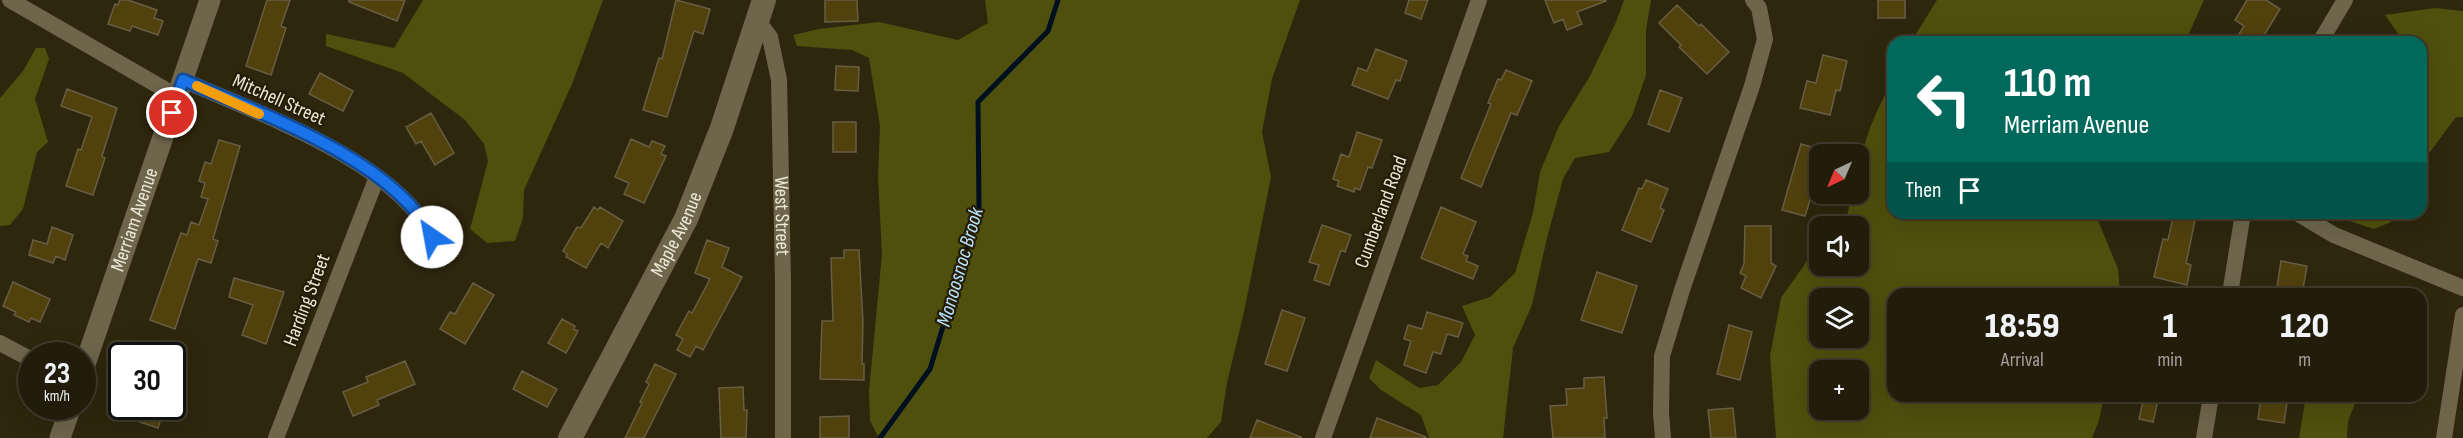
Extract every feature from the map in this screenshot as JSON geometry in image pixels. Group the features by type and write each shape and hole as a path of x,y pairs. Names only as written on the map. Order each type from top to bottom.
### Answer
{"main road":[{"name":"Maple Avenue","path":"570,438 686,219 722,128 761,10"}],"street":[{"name":"Mitchell Street","path":"10,0 181,88 323,142 351,158 377,177 419,215 432,237"},
{"name":"Merriam Avenue","path":"93,342 210,0"},
{"name":"Cumberland Road","path":"1323,438 1479,0"},
{"path":"1663,438 1662,356 1682,290 1745,109 1765,39 1759,8 1753,0"},
{"path":"2324,36 2345,0"},
{"name":"West Street","path":"761,10 770,37 779,80 783,438"},
{"name":"Harding Street","path":"276,438 377,177"},
{"path":"2231,288 2242,219"},
{"path":"2307,219 2334,235 2463,288"},
{"path":"2444,438 2463,315"},
{"path":"0,344 18,353"},
{"path":"2204,438 2210,402"},
{"path":"60,438 66,420"}],"shaded area":[{"path":"423,0 603,0 572,84 524,190 523,218 515,241 487,243 470,229 488,161 484,144 465,120 403,73 326,46 326,34 394,48"},
{"path":"985,0 1300,0 1272,79 1262,132 1271,177 1227,383 1221,422 1207,438 879,438 870,421 869,391 882,254 878,178 880,126 869,58 852,50 797,46 793,35 819,29 879,22 958,40 988,23"},
{"path":"1624,0 1651,0 1646,30 1646,75 1632,116 1609,152 1575,158 1563,179 1532,305 1513,348 1503,438 1429,438 1421,415 1381,390 1369,378 1376,360 1419,388 1438,385 1461,362 1475,335 1462,306 1490,297 1515,273 1533,213 1540,172 1559,126 1590,76"},
{"path":"1937,0 2204,0 2188,36 1915,36"},
{"path":"2435,8 2463,11 2463,117 2456,117 2427,156 2427,36 2400,36 2385,15"},
{"path":"36,48 45,48 49,59 35,99 48,142 37,152 23,209 10,225 0,226 0,98 23,71"},
{"path":"1887,91 1887,219 2097,219 2118,269 2120,288 1887,288 1887,402 2103,402 2092,438 1776,438 1770,356 1781,298 1809,258 1809,276 1869,276 1869,216 1847,216 1850,204 1869,204 1869,144 1865,144"},
{"path":"2343,219 2392,219 2391,222 2374,229"},
{"path":"2305,402 2356,402 2348,421 2347,438 2299,438"}],"building":[{"path":"120,0 128,0 157,10 154,18 163,21 158,35 132,26 130,31 108,24 115,4 118,5"},
{"path":"267,0 290,0 281,26 286,28 271,75 246,66"},
{"path":"349,0 405,0 397,21 349,2"},
{"path":"676,0 710,9 703,34 694,31 667,117 643,110 659,58 662,59"},
{"path":"825,0 857,0 858,21 825,22"},
{"path":"1409,0 1428,0 1421,19 1405,13"},
{"path":"1545,0 1606,1 1577,12 1582,24 1567,30 1563,19 1554,23"},
{"path":"1878,0 1905,0 1905,18 1878,18"},
{"path":"2247,0 2266,0 2280,9 2264,36 2238,36 2244,26 2235,20"},
{"path":"1677,5 1699,26 1701,24 1729,52 1707,74 1679,47 1681,45 1659,23"},
{"path":"1376,49 1407,61 1400,81 1396,80 1388,99 1352,85 1358,68 1367,71"},
{"path":"1823,55 1847,61 1840,91 1836,90 1830,115 1800,108 1807,81 1816,83"},
{"path":"836,66 859,67 858,91 835,90"},
{"path":"1506,70 1532,81 1517,115 1511,113 1481,187 1461,178 1491,104 1488,103 1498,79 1501,80"},
{"path":"320,73 353,91 343,111 309,94"},
{"path":"67,89 117,108 93,195 66,186 78,149 81,150 92,117 61,106"},
{"path":"1660,90 1682,98 1669,132 1648,124"},
{"path":"431,113 454,153 435,165 421,141 416,144 406,127"},
{"path":"833,122 856,122 856,152 833,152"},
{"path":"1357,132 1382,140 1372,168 1368,167 1360,190 1355,188 1354,192 1337,186 1339,181 1333,179 1341,154 1349,157"},
{"path":"631,139 649,147 652,141 665,146 661,154 666,156 644,203 624,194 629,183 615,177"},
{"path":"219,140 240,146 213,239 218,241 211,263 198,259 175,329 150,320 181,233 187,235 191,222 199,225 208,199 201,197 205,183 199,181 205,162 211,164"},
{"path":"1801,144 1809,146 1809,203 1805,216 1782,210"},
{"path":"1646,180 1668,189 1660,208 1664,210 1651,242 1622,230 1639,188 1642,189"},
{"path":"594,207 598,210 600,207 623,221 608,248 601,243 586,268 566,257 567,254 563,251 577,227 581,228"},
{"path":"1441,207 1476,222 1463,254 1468,256 1466,261 1478,266 1473,279 1421,258"},
{"path":"2173,219 2195,219 2186,263 2191,265 2187,285 2154,277 2163,239 2168,240"},
{"path":"1322,225 1351,235 1345,252 1341,250 1329,285 1314,280 1319,265 1309,262"},
{"path":"1745,226 1771,226 1771,263 1776,266 1761,298 1741,288 1746,276 1740,273 1744,264"},
{"path":"52,227 73,235 65,260 56,256 53,263 29,255 33,240 47,244"},
{"path":"707,240 729,248 722,267 742,277 703,350 696,346 690,357 677,350 683,339 676,335 689,311 692,313 710,279 695,273"},
{"path":"844,250 859,250 864,380 820,379 822,321 833,321 831,258 844,258"},
{"path":"2281,261 2307,266 2303,288 2277,288"},
{"path":"1597,272 1637,286 1622,333 1581,320"},
{"path":"234,278 284,292 266,344 242,335 253,305 229,297"},
{"path":"13,282 50,299 40,322 31,318 29,322 14,315 16,312 3,306"},
{"path":"473,283 494,295 465,344 440,329 450,312 455,314"},
{"path":"1282,310 1305,318 1287,371 1265,364"},
{"path":"1427,312 1463,323 1458,337 1447,334 1441,354 1433,352 1426,373 1404,365 1411,341 1404,339 1408,325 1422,329"},
{"path":"562,319 575,326 574,329 578,331 566,353 548,343"},
{"path":"1729,325 1752,332 1740,380 1717,374"},
{"path":"405,361 415,384 377,400 379,405 353,416 343,392 368,382 366,377"},
{"path":"655,364 676,374 644,438 625,438 642,403 640,402 649,384 646,382"},
{"path":"522,371 557,389 547,407 513,389"},
{"path":"1604,377 1607,418 1604,418 1605,438 1553,438 1550,406 1567,405 1566,389 1584,388 1584,378"},
{"path":"743,387 744,410 747,410 746,438 721,438 719,388"},
{"path":"2143,402 2158,402 2153,422 2139,419"},
{"path":"2260,402 2287,402 2284,423 2258,419"},
{"path":"1733,408 1736,438 1711,438 1708,410"},
{"path":"849,416 849,438 820,438 820,417"},
{"path":"1377,418 1426,437 1426,438 1370,438"},
{"path":"134,420 161,420 158,428"},
{"path":"1257,420 1301,437 1301,438 1250,438"}],"waterway":[{"name":"Monoosnoc Brook","path":"880,438 930,369 979,209 978,102 1048,31 1058,0"}],"slow traffic":[{"path":"197,86 259,114"}],"route":[{"path":"172,113 183,80 323,142 351,158 401,197 419,215 432,237"}]}
